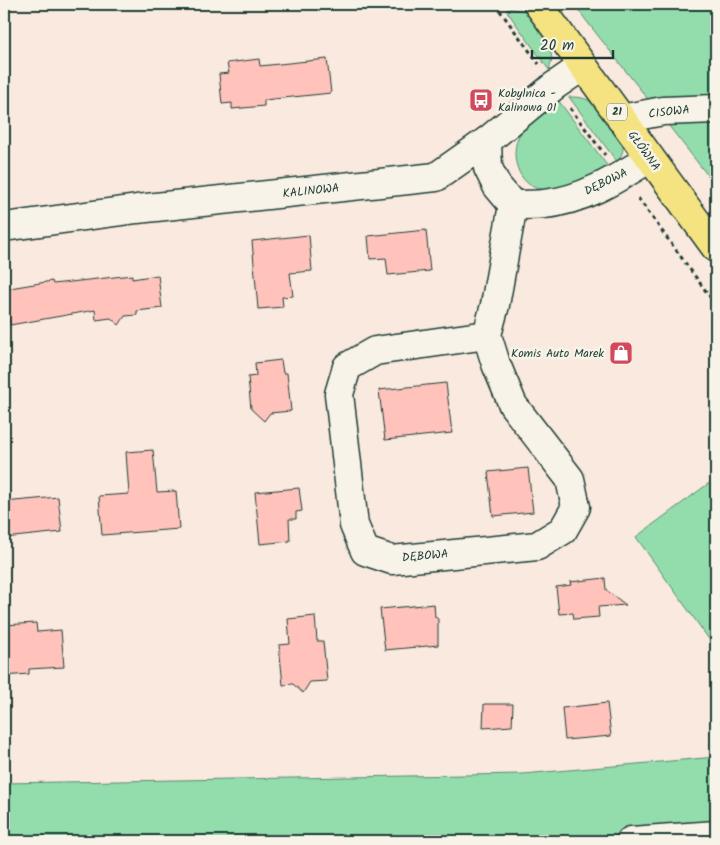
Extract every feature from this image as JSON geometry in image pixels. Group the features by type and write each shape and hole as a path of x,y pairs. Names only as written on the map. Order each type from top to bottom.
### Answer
{"main road":[{"name":"GŁÓWNA","path":"538,4 716,248"}],"street":[{"name":"KALINOWA","path":"4,227 146,208 436,177 487,141 554,86 583,66"},
{"name":"CISOWA","path":"621,119 663,111 716,109"},
{"path":"487,141 488,168 498,186 513,205 495,305 487,335"},
{"name":"DĘBOWA","path":"513,205 546,204 588,193 622,176 650,158"},
{"name":"DĘBOWA","path":"487,335 496,364 514,405 570,479 576,507 562,530 537,546 392,560 365,550 354,525 339,394 347,367 375,351 487,335"},
{"path":"632,841 716,835"}],"green space":[{"path":"574,4 716,4 716,186 585,19"},
{"path":"506,10 525,11 549,42 552,59 549,70"},
{"path":"569,97 588,100 609,121 619,136 623,148 617,162"},
{"path":"558,100 609,168 564,187 548,190 537,189 522,177 515,158 515,148 523,129"},
{"path":"716,478 716,649 636,537"},
{"path":"716,757 716,841 4,841 4,783 523,774"}],"building":[{"path":"259,59 260,66 327,59 331,93 264,100 264,106 232,109 232,103 222,104 219,74 229,73 227,63"},
{"path":"426,230 430,271 388,275 386,258 370,259 368,236"},
{"path":"309,235 312,271 290,273 293,296 282,297 283,307 258,309 252,241"},
{"path":"132,275 132,279 158,275 162,308 137,311 137,315 125,316 119,325 111,318 96,320 95,310 10,325 4,289 52,281 53,284"},
{"path":"281,360 283,373 287,373 291,411 270,413 264,421 251,409 248,377 256,376 255,363"},
{"path":"446,383 452,433 385,440 379,390"},
{"path":"153,450 157,492 176,491 179,529 102,535 99,496 129,494 126,452"},
{"path":"528,468 533,512 493,516 488,472"},
{"path":"299,488 302,511 296,512 296,519 289,519 290,541 260,544 255,492"},
{"path":"58,497 62,532 4,538 4,502"},
{"path":"605,578 606,590 626,605 598,607 599,617 574,619 573,613 559,614 556,587 571,585 570,582"},
{"path":"434,604 435,617 438,619 438,645 385,650 380,609"},
{"path":"315,616 317,641 323,641 327,681 310,682 303,693 293,684 283,685 279,645 290,644 288,619"},
{"path":"36,623 37,632 61,630 64,667 29,669 29,674 4,676 4,625"},
{"path":"607,703 611,736 565,740 562,708"},
{"path":"484,704 513,704 512,726 483,728"}],"place":[{"name":"Kobylnica - Kalinowa 01","path":"481,100"},
{"name":"Komis Auto Marek","path":"621,353"}]}
